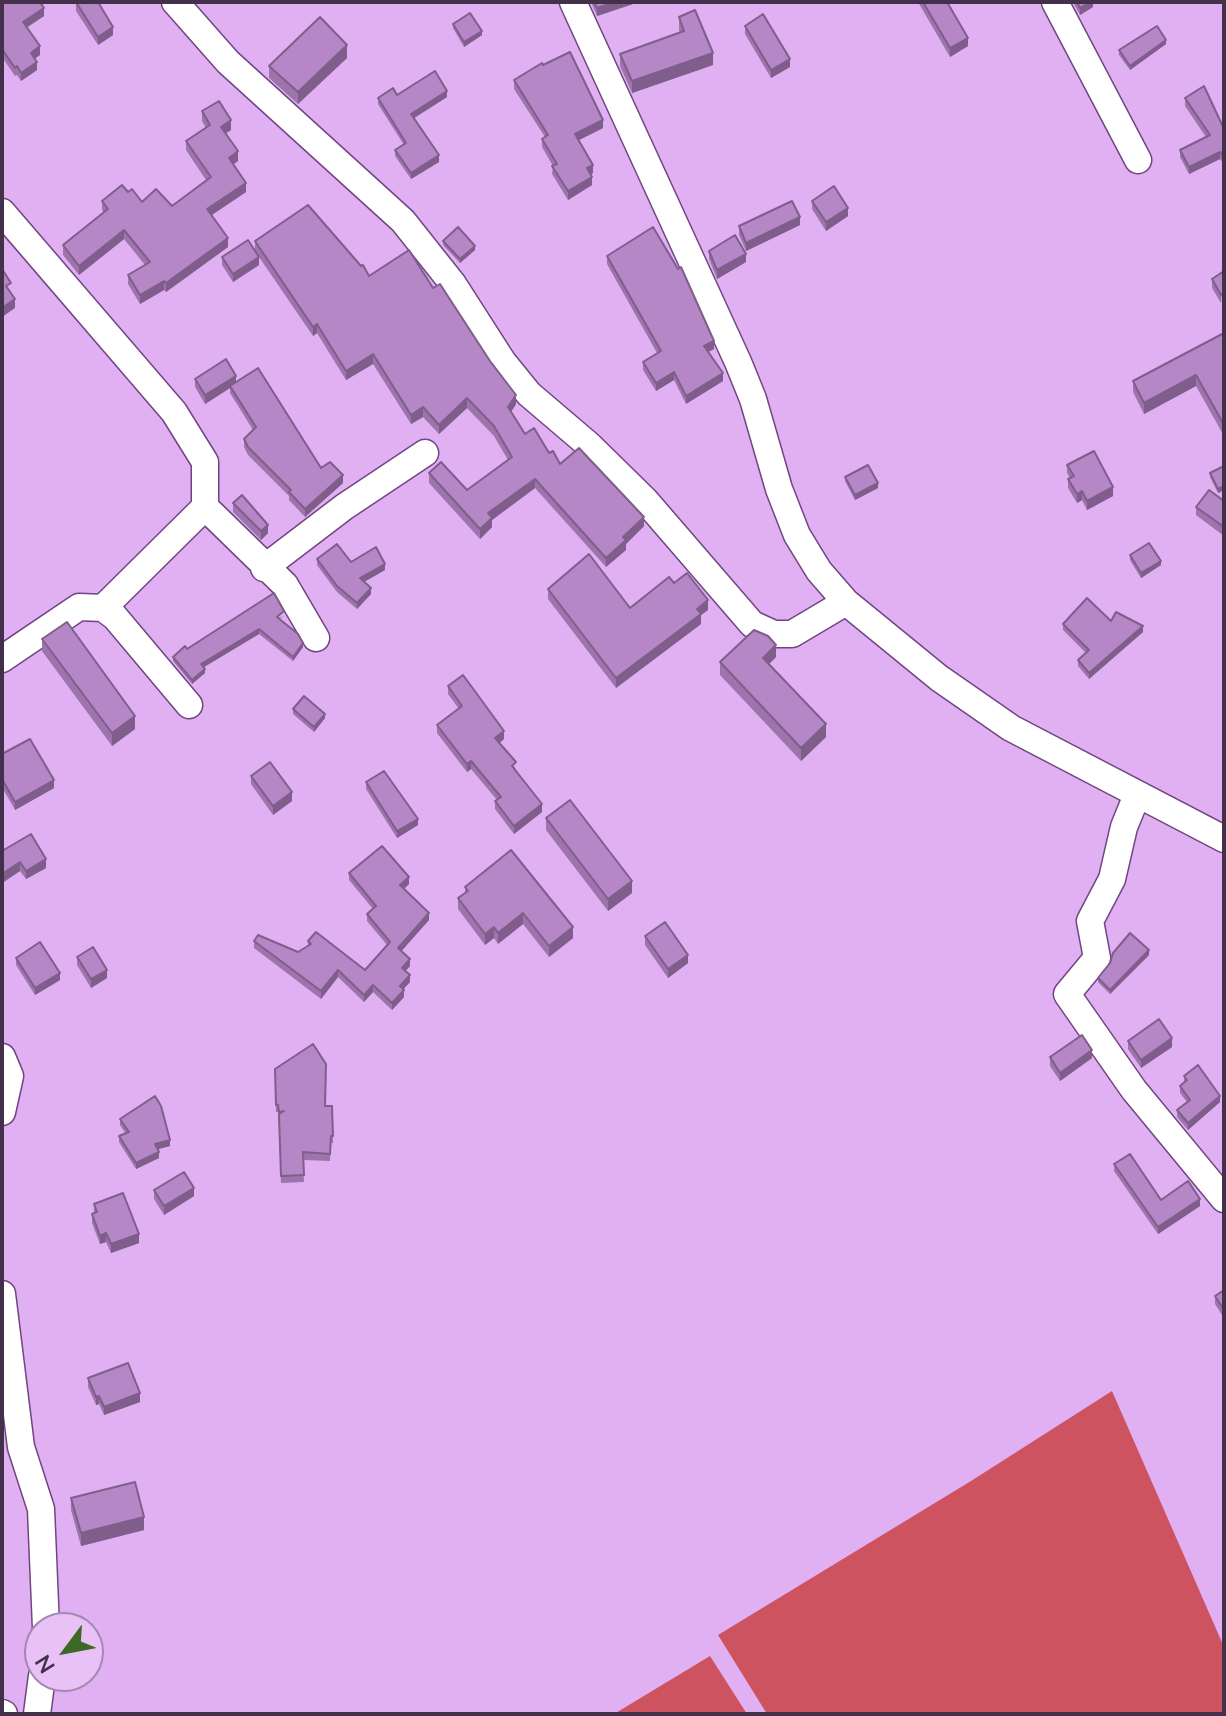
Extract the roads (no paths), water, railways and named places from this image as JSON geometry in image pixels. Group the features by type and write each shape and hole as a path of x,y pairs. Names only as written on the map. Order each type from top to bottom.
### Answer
{"street":[{"path":"175,2 228,62 403,221 453,284 503,362 529,394 590,446 645,500 752,624 774,634 792,634 846,602"},
{"path":"573,2 738,362 753,399 779,489 797,535 819,571 846,602 939,678 1011,728 1224,839"},
{"path":"1055,2 1138,160"},
{"path":"2,212 174,412 205,462 205,507 264,568 285,585 316,638"},
{"path":"264,568 344,507 425,453"},
{"path":"103,608 205,507"},
{"path":"2,659 79,607 103,608 115,617 189,705"},
{"path":"1137,795 1124,827 1112,879 1090,921 1097,958 1067,994 1134,1090 1224,1199"},
{"path":"2,1057 10,1076 2,1112"},
{"path":"2,1294 21,1447 41,1509 45,1612"},
{"path":"37,1714 40,1692"}]}
